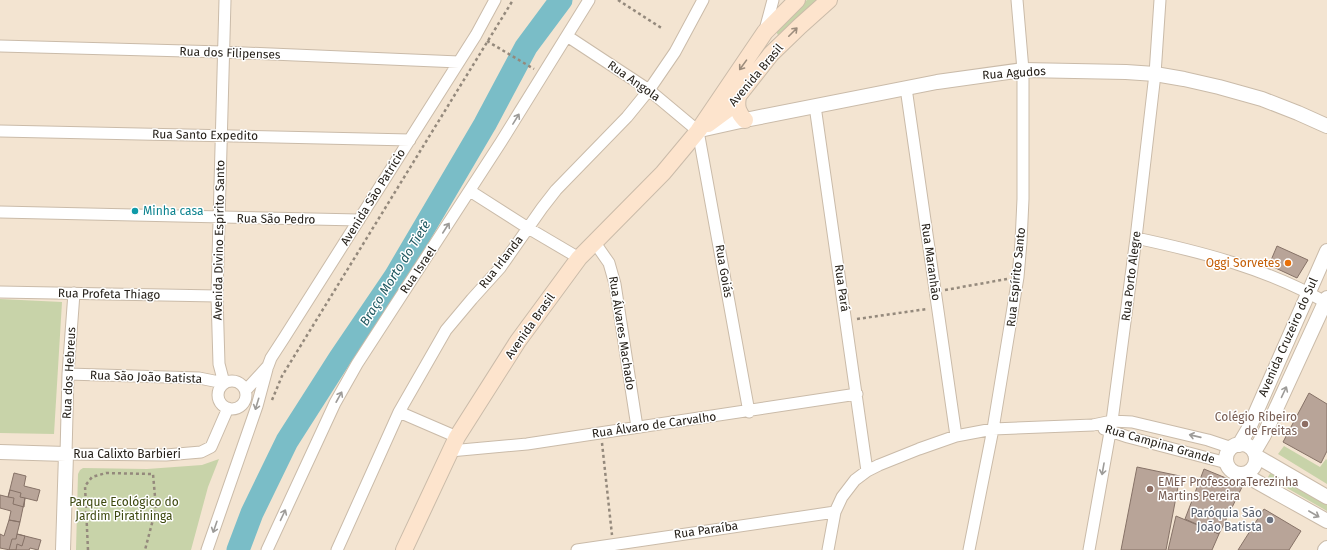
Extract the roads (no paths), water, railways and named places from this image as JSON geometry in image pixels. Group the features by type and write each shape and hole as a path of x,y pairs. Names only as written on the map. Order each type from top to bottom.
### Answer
{"main road":[{"name":"Avenida Brasil","path":"404,550 454,444 518,341 579,258 663,173 698,131 765,32 797,0"},
{"name":"Avenida Brasil","path":"698,131 727,110 771,54 829,0"},
{"path":"738,97 738,110 745,120"}],"street":[{"name":"Avenida Divino Espírito Santo","path":"224,0 217,296 219,364 224,383"},
{"name":"Avenida São Patrício","path":"246,390 268,366 271,358 476,35 495,0"},
{"name":"Rua Israel","path":"267,550 335,403 353,370 470,191 589,0"},
{"name":"Rua Irlanda","path":"337,550 399,412 446,330 500,268 556,190 627,117 649,90 675,52 703,0"},
{"path":"765,32 773,0"},
{"name":"Rua Espírito Santo","path":"969,550 993,430 1018,277 1023,199 1023,70 1017,0"},
{"name":"Rua Porto Alegre","path":"1090,550 1111,426 1136,238 1155,74 1160,0"},
{"name":"Rua Angola","path":"567,36 649,90 698,131"},
{"name":"Rua dos Filipenses","path":"0,46 223,52 459,62"},
{"name":"Rua Agudos","path":"698,131 745,120 937,82 1023,70 1082,70 1155,74 1219,87 1262,99 1327,126"},
{"name":"Rua Maranhão","path":"906,88 956,436"},
{"name":"Rua Pará","path":"815,106 867,471"},
{"name":"Rua Santo Expedito","path":"0,131 410,140"},
{"name":"Rua Goiás","path":"698,131 749,412"},
{"path":"470,191 579,258"},
{"name":"Rua São Pedro","path":"0,212 359,220"},
{"path":"1136,238 1177,247 1260,271 1326,301"},
{"name":"Rua Álvares Machado","path":"595,243 609,263 615,284 637,427"},
{"name":"Avenida Cruzeiro do Sul","path":"1235,446 1249,428 1327,251"},
{"name":"Rua Profeta Thiago","path":"0,292 217,296"},
{"name":"Rua dos Hebreus","path":"66,454 68,374 74,293"},
{"name":"Avenida Cruzeiro do Sul","path":"1255,454 1326,301"},
{"path":"206,550 257,406 268,366"},
{"name":"Rua São João Batista","path":"68,374 198,378 224,383"},
{"path":"228,381 237,381 244,386 246,390 246,399 243,404 235,409 228,408 221,404 217,395 220,386 228,381"},
{"name":"Rua Álvaro de Carvalho","path":"454,444 528,444 600,432 749,412 857,394"},
{"name":"Rua Calixto Barbieri","path":"0,452 166,455 201,452 211,447 228,408"},
{"path":"399,412 454,444"},
{"name":"Rua Campina Grande","path":"828,550 835,512 855,480 867,471 919,449 956,436 993,430 1093,425 1111,426 1132,422 1235,446"},
{"name":"Rua Campina Grande","path":"1111,426 1128,437 1227,463"},
{"path":"1327,497 1255,454 1248,446 1235,446 1227,455 1227,463 1231,470 1235,473 1243,474 1327,521"},
{"path":"63,550 66,454"},
{"path":"1243,474 1252,470 1256,461 1255,454"},
{"name":"Rua Paraíba","path":"577,550 835,512"}],"waterway":[{"name":"Braço Morto do Tietê","path":"238,550 252,513 287,441 340,358 395,277 485,124 526,47 561,0"}],"place":[{"name":"Minha casa","path":"135,211"},
{"name":"Oggi Sorvetes","path":"1288,263"},
{"name":"Colégio Ribeiro de Freitas","path":"1305,424"},
{"name":"EMEF ProfessoraTerezinha Martins Pereira","path":"1150,489"},
{"name":"Paróquia São João Batista","path":"1270,520"}],"park label":[{"name":"Parque Ecológico do Jardim Piratininga","path":"124,509"}]}
